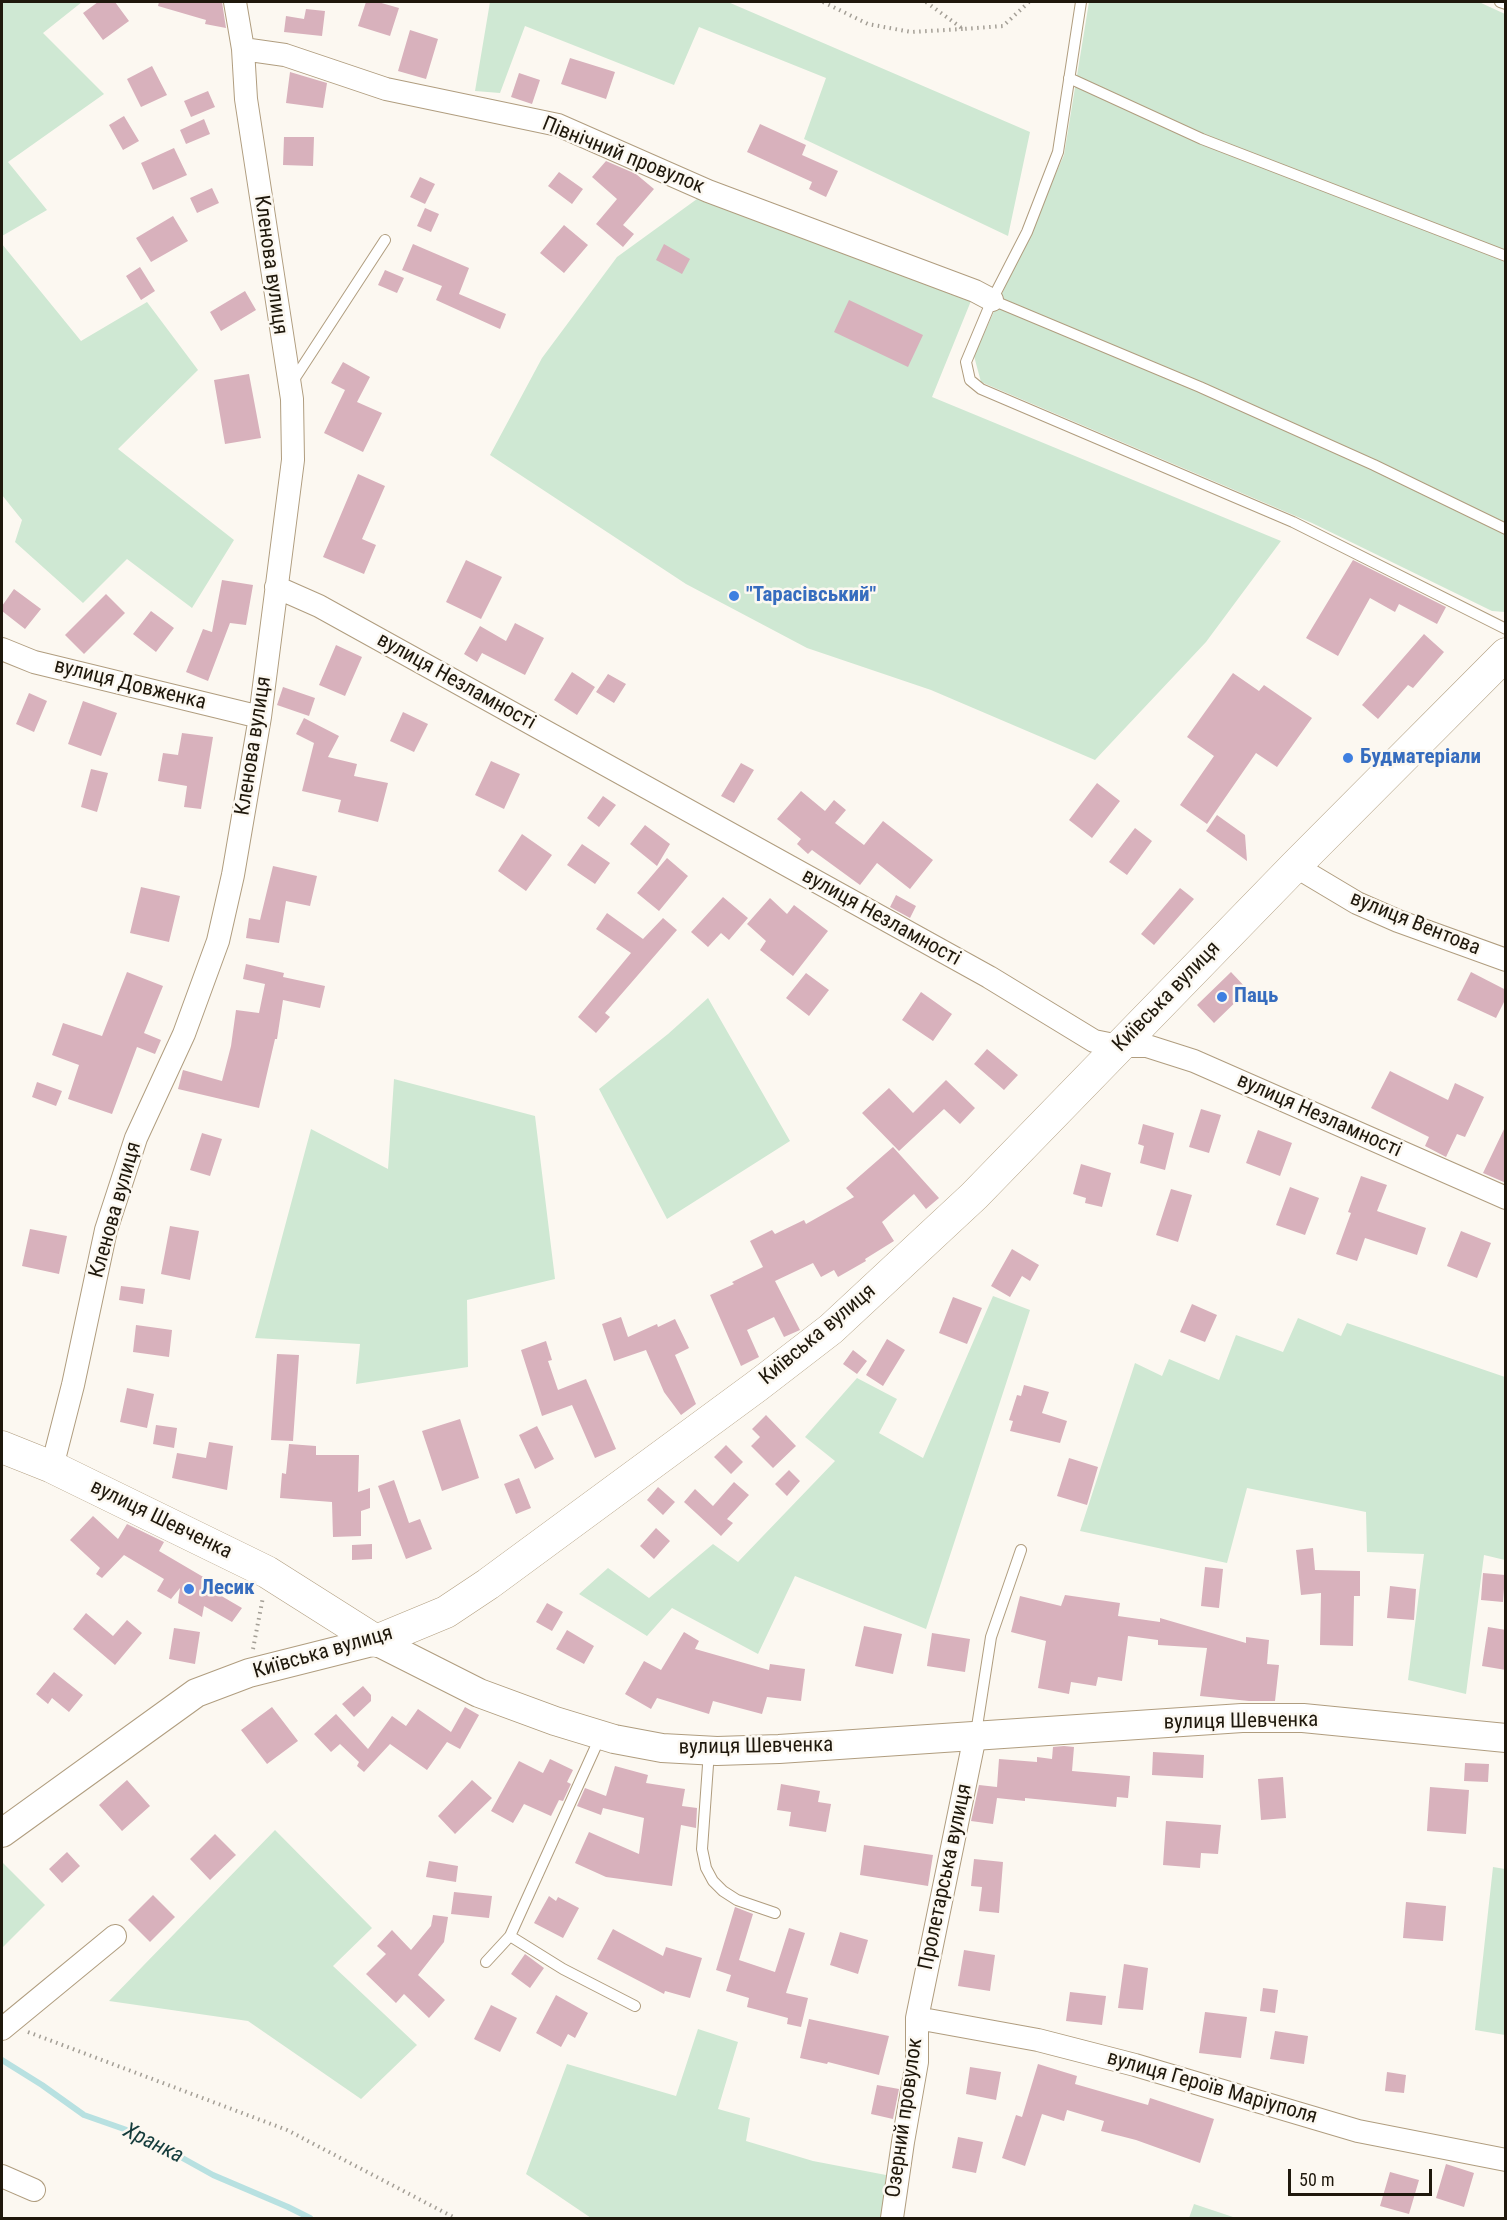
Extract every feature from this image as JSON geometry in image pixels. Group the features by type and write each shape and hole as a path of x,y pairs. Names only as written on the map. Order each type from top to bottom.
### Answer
{"main road":[{"name":"Київська вулиця","path":"376,1641 446,1612 488,1584 831,1329 974,1196 1295,866 1506,654"},
{"name":"вулиця Шевченка","path":"2,1447 52,1467 267,1572 376,1641"}],"street":[{"name":"Кленова вулиця","path":"52,1467 73,1385 106,1230 136,1138 184,1034 218,941 233,874 260,717 293,460 293,425 289,387 246,99 243,50 235,2"},
{"name":"Північний провулок","path":"243,50 285,55 386,89 558,125 708,191 975,291 992,300"},
{"name":"вулиця Незламності","path":"276,587 330,612 957,960 1094,1041 1119,1046 1147,1046 1194,1061 1506,1198"},
{"name":"вулиця Довженка","path":"2,649 34,662 260,717"},
{"name":"вулиця Вентова","path":"1295,866 1357,903 1398,921 1506,960"},
{"name":"Київська вулиця","path":"2,1833 196,1693 249,1673 376,1641"},
{"name":"вулиця Шевченка","path":"376,1641 479,1693 555,1721 602,1735 662,1748 709,1751 779,1749 1262,1718 1303,1718 1506,1738"},
{"name":"Пролетарська вулиця","path":"917,2018 975,1736"},
{"path":"11,2030 115,1936"},
{"name":"вулиця Героїв Маріуполя","path":"917,2018 1038,2040 1136,2065 1358,2131 1506,2160"},
{"name":"Озерний провулок","path":"892,2218 917,2062 917,2018"},
{"path":"2,2176 34,2190"}],"lane":[{"path":"1080,2 1058,152 1027,232 992,300 966,362 970,380 981,389 1293,522 1506,629"},
{"path":"1500,2 1506,4"},
{"path":"1069,78 1202,139 1506,256"},
{"path":"289,387 385,240"},
{"path":"992,300 1211,392 1374,465 1506,529"},
{"path":"975,1736 991,1637 1021,1550"},
{"path":"486,1962 510,1936 602,1735"},
{"path":"709,1751 702,1849 706,1868 723,1891 737,1900 775,1913"},
{"path":"510,1936 563,1969 635,2006"}],"path":[{"path":"823,2 867,24 911,32 1003,26 1029,2"},
{"path":"926,2 963,29"},
{"path":"249,1673 267,1572"},
{"path":"11,2030 30,2033 287,2130 455,2218"}],"green space":[{"path":"2,2 82,2 43,33 104,94 8,162 47,210 2,236"},
{"path":"490,2 728,2 1030,132 1008,236 804,139 826,78 699,27 674,85 525,26 500,93 475,91"},
{"path":"1089,2 1479,2 1505,14 1505,612 1492,611 1312,523 981,382 974,356 1064,155"},
{"path":"708,191 975,291 932,397 1281,541 1206,642 1095,760 931,690 807,648 686,584 490,455 542,358 617,257"},
{"path":"2,244 81,341 147,302 198,370 118,449 234,540 192,608 127,559 83,603 15,542 22,520 2,495"},
{"path":"708,998 790,1141 667,1219 599,1089 668,1034"},
{"path":"394,1079 535,1116 555,1279 467,1300 468,1367 356,1384 360,1344 255,1338 311,1129 388,1169"},
{"path":"993,1296 1030,1310 926,1629 795,1576 758,1654 672,1608 647,1636 579,1594 608,1568 649,1598 713,1544 738,1562 835,1461 805,1437 857,1378 897,1399 879,1433 923,1458"},
{"path":"1298,1318 1341,1336 1347,1323 1505,1377 1505,1560 1484,1555 1466,1694 1408,1680 1424,1554 1367,1552 1366,1512 1247,1488 1227,1563 1080,1531 1135,1363 1162,1376 1169,1359 1219,1380 1236,1335 1283,1352"},
{"path":"275,1830 372,1928 333,1966 417,2045 361,2099 248,2021 109,2001"},
{"path":"2,1862 45,1905 2,1948"},
{"path":"1493,1867 1505,1869 1505,2035 1475,2030"},
{"path":"698,2029 738,2042 718,2109 750,2118 746,2141 813,2161 886,2175 883,2218 591,2218 526,2174 567,2064 676,2096"},
{"path":"1194,2204 1236,2218 1189,2218"}],"building":[{"path":"98,2 115,2 129,21 103,40 83,13"},
{"path":"159,2 222,2 226,28 205,24 206,20 158,6"},
{"path":"366,2 378,2 399,8 390,36 358,26"},
{"path":"306,9 325,11 322,36 284,32 286,16 304,19"},
{"path":"410,30 438,39 426,79 398,71"},
{"path":"570,58 615,72 606,99 561,84"},
{"path":"152,66 167,95 141,107 127,79"},
{"path":"290,72 327,83 323,108 286,103"},
{"path":"519,73 540,80 532,104 511,97"},
{"path":"208,91 215,107 191,117 184,101"},
{"path":"124,116 139,141 123,150 109,125"},
{"path":"204,119 210,134 186,144 180,130"},
{"path":"760,124 806,145 802,155 838,171 826,197 809,189 812,182 747,152"},
{"path":"284,137 314,137 313,166 283,165"},
{"path":"174,148 187,175 153,190 141,163"},
{"path":"606,161 636,174 654,189 623,225 634,234 623,247 596,224 617,199 592,177"},
{"path":"559,172 583,189 572,204 548,186"},
{"path":"420,177 435,184 425,204 410,197"},
{"path":"212,188 219,203 197,213 190,198"},
{"path":"425,208 439,214 431,232 417,226"},
{"path":"173,216 188,241 151,262 136,238"},
{"path":"564,225 588,245 564,273 540,253"},
{"path":"413,244 469,268 459,294 506,314 500,329 436,300 442,286 402,270"},
{"path":"664,244 690,259 682,274 656,260"},
{"path":"140,267 155,291 141,300 126,276"},
{"path":"385,270 404,278 397,293 378,285"},
{"path":"245,291 256,310 221,331 210,312"},
{"path":"849,300 923,335 908,367 834,332"},
{"path":"343,362 370,377 357,402 382,413 363,452 324,433 345,390 331,383"},
{"path":"249,374 261,438 225,444 214,380"},
{"path":"358,474 385,486 362,539 376,545 364,574 323,557"},
{"path":"466,560 502,577 481,619 446,602"},
{"path":"1353,560 1446,607 1437,624 1399,604 1395,612 1370,598 1338,656 1306,638"},
{"path":"222,580 253,585 246,625 230,623 208,681 186,672 203,629 212,632"},
{"path":"14,589 41,609 25,629 2,611 2,606"},
{"path":"106,594 125,613 84,654 65,635"},
{"path":"151,611 174,628 156,652 133,634"},
{"path":"515,623 544,638 525,675 482,653 477,662 464,654 480,626 506,641"},
{"path":"1424,634 1444,652 1413,688 1408,685 1378,719 1362,705"},
{"path":"336,645 362,657 345,696 319,685"},
{"path":"572,672 595,687 577,715 554,700"},
{"path":"1233,673 1259,691 1264,685 1312,718 1277,767 1256,753 1207,824 1180,805 1214,756 1187,737"},
{"path":"608,674 626,684 614,703 596,692"},
{"path":"283,687 315,698 309,716 277,705"},
{"path":"29,693 47,701 34,732 16,724"},
{"path":"83,701 117,713 101,756 68,744"},
{"path":"403,712 428,724 414,752 390,741"},
{"path":"304,718 339,736 328,757 357,764 354,776 388,783 378,822 338,812 341,800 302,791 314,743 296,734"},
{"path":"182,733 213,737 201,809 184,807 187,786 158,781 163,753 178,755"},
{"path":"491,761 520,774 504,809 475,795"},
{"path":"741,763 754,770 734,803 721,796"},
{"path":"91,769 108,773 97,812 81,807"},
{"path":"1097,783 1120,801 1092,838 1069,820"},
{"path":"801,791 825,811 834,800 846,810 835,823 864,845 883,821 933,860 910,889 877,863 860,885 812,850 808,854 797,844 801,839 777,819"},
{"path":"603,796 616,805 599,827 587,818"},
{"path":"1217,815 1245,835 1247,861 1206,831"},
{"path":"645,825 670,844 657,866 630,844"},
{"path":"1135,828 1152,841 1127,875 1109,862"},
{"path":"522,834 552,855 526,891 498,871"},
{"path":"582,844 610,863 595,884 567,865"},
{"path":"667,858 688,876 659,911 637,893"},
{"path":"273,866 317,876 310,906 286,901 279,943 246,938 249,918 260,920"},
{"path":"141,887 180,896 169,942 130,933"},
{"path":"1180,888 1194,899 1154,945 1141,934"},
{"path":"896,895 916,906 910,918 890,907"},
{"path":"723,897 748,918 729,940 721,933 708,947 691,932"},
{"path":"770,898 787,914 794,905 828,931 793,976 760,950 766,941 747,924"},
{"path":"607,913 643,939 663,918 677,930 605,1013 610,1017 596,1033 578,1017 631,953 596,929"},
{"path":"246,964 284,973 283,977 325,986 320,1008 283,1000 277,1039 275,1039 259,1108 178,1089 183,1070 222,1081 231,1046 236,1010 259,1013 265,984 243,979"},
{"path":"127,972 163,986 144,1033 161,1040 155,1054 137,1047 112,1114 68,1099 79,1065 52,1055 63,1023 102,1036"},
{"name":"Паць","path":"1231,972 1248,990 1214,1023 1197,1005"},
{"path":"1471,972 1506,990 1506,998 1496,1018 1457,1000"},
{"path":"806,973 829,990 809,1016 786,998"},
{"path":"921,992 952,1014 933,1041 902,1020"},
{"path":"987,1049 1018,1075 1004,1090 974,1064"},
{"path":"1390,1071 1448,1100 1455,1083 1484,1097 1465,1137 1457,1134 1446,1157 1425,1146 1429,1137 1371,1108"},
{"path":"946,1080 975,1108 960,1124 944,1109 899,1151 862,1113 889,1088 913,1113"},
{"path":"37,1082 62,1091 56,1106 32,1097"},
{"path":"1201,1109 1221,1115 1209,1153 1189,1147"},
{"path":"1143,1124 1174,1133 1165,1170 1140,1163 1144,1146 1138,1144"},
{"path":"1506,1125 1506,1183 1483,1173"},
{"path":"1258,1130 1292,1143 1280,1176 1246,1163"},
{"path":"202,1133 222,1139 210,1176 190,1170"},
{"path":"893,1147 939,1198 926,1209 914,1194 882,1222 894,1241 838,1277 834,1270 821,1277 813,1263 775,1281 800,1330 784,1337 774,1317 747,1330 759,1357 741,1366 710,1295 763,1267 750,1241 772,1230 775,1234 804,1220 806,1224 854,1197 846,1188"},
{"path":"1081,1164 1111,1173 1102,1207 1085,1203 1086,1198 1073,1194"},
{"path":"1361,1176 1387,1185 1377,1211 1426,1228 1417,1255 1365,1238 1357,1261 1336,1254"},
{"path":"1290,1187 1319,1198 1305,1235 1276,1225"},
{"path":"1171,1189 1192,1195 1178,1242 1156,1235"},
{"path":"170,1226 199,1231 190,1280 161,1274"},
{"path":"30,1229 67,1236 59,1274 22,1266"},
{"path":"1461,1231 1491,1243 1477,1278 1447,1266"},
{"path":"1012,1249 1039,1265 1030,1281 1022,1276 1010,1297 991,1286"},
{"path":"121,1286 145,1289 143,1304 119,1300"},
{"path":"953,1297 982,1308 967,1344 939,1333"},
{"path":"1192,1304 1217,1315 1205,1342 1180,1332"},
{"path":"621,1317 628,1337 675,1319 689,1348 675,1355 696,1404 681,1415 664,1392 646,1350 614,1361 602,1324"},
{"path":"136,1325 172,1330 169,1357 133,1352"},
{"path":"887,1339 905,1350 883,1386 866,1375"},
{"path":"546,1341 552,1360 548,1361 558,1390 586,1379 616,1449 595,1458 572,1405 542,1416 521,1350"},
{"path":"853,1350 867,1361 857,1374 843,1364"},
{"path":"277,1354 299,1355 293,1441 271,1440"},
{"path":"1024,1385 1049,1392 1042,1413 1067,1421 1060,1443 1010,1431 1013,1421 1009,1420 1017,1395 1021,1396"},
{"path":"127,1388 154,1394 147,1428 120,1422"},
{"path":"766,1415 796,1446 773,1468 751,1446 760,1437 752,1429"},
{"path":"460,1419 479,1478 442,1491 422,1431"},
{"path":"156,1425 177,1428 174,1448 153,1444"},
{"path":"537,1426 554,1459 535,1469 519,1435"},
{"path":"209,1442 233,1446 227,1490 172,1478 177,1453 206,1458"},
{"path":"289,1444 316,1446 316,1455 359,1455 358,1492 370,1488 370,1508 361,1511 361,1536 333,1537 332,1502 280,1498 282,1473 286,1474"},
{"path":"726,1445 743,1462 731,1474 714,1457"},
{"path":"1069,1458 1098,1467 1087,1505 1057,1496"},
{"path":"789,1470 800,1481 787,1496 775,1484"},
{"path":"519,1478 531,1508 516,1514 504,1484"},
{"path":"394,1480 409,1523 420,1519 432,1549 406,1559 378,1486"},
{"path":"734,1482 749,1495 727,1519 733,1523 721,1536 684,1502 695,1489 713,1506"},
{"path":"658,1487 675,1502 663,1515 647,1500"},
{"path":"93,1516 118,1539 127,1524 164,1542 159,1551 222,1588 218,1594 242,1608 232,1622 204,1606 202,1617 178,1603 180,1588 171,1599 157,1591 164,1579 124,1555 102,1578 96,1574 100,1568 70,1540"},
{"path":"656,1528 670,1541 654,1559 640,1546"},
{"path":"372,1544 372,1559 352,1560 352,1545"},
{"path":"1313,1548 1315,1570 1360,1571 1360,1596 1354,1596 1353,1646 1320,1645 1321,1593 1301,1595 1296,1550"},
{"path":"1205,1567 1223,1569 1219,1608 1201,1606"},
{"path":"1483,1573 1505,1575 1503,1602 1481,1600"},
{"path":"1390,1586 1416,1589 1414,1620 1387,1618"},
{"path":"1065,1595 1120,1603 1118,1616 1160,1622 1160,1618 1246,1643 1246,1637 1269,1640 1267,1664 1279,1665 1275,1701 1200,1696 1207,1648 1158,1645 1158,1640 1128,1636 1122,1681 1098,1677 1096,1686 1071,1682 1069,1694 1038,1688 1046,1641 1011,1632 1020,1596 1061,1606"},
{"path":"547,1603 563,1612 552,1631 536,1622"},
{"path":"86,1613 113,1636 127,1620 142,1633 115,1665 73,1629"},
{"path":"864,1626 902,1634 893,1674 855,1666"},
{"path":"1488,1627 1506,1630 1506,1670 1482,1666"},
{"path":"174,1628 200,1632 195,1664 169,1659"},
{"path":"567,1630 594,1646 584,1664 556,1649"},
{"path":"684,1632 699,1641 695,1649 769,1670 770,1664 805,1669 801,1701 767,1697 762,1714 713,1701 709,1714 657,1698 651,1709 625,1694 644,1661 661,1670"},
{"path":"932,1633 970,1639 965,1672 927,1666"},
{"path":"54,1672 83,1695 69,1712 52,1698 48,1704 36,1694"},
{"path":"363,1686 371,1695 371,1701 354,1717 342,1704"},
{"path":"272,1707 298,1741 267,1764 241,1730"},
{"path":"465,1707 479,1715 460,1749 447,1742 427,1770 390,1744 364,1772 357,1766 359,1762 340,1744 331,1752 314,1734 336,1714 368,1749 392,1716 406,1726 418,1709 451,1732"},
{"path":"1053,1747 1074,1747 1072,1771 1130,1776 1128,1798 1117,1797 1116,1807 1025,1798 1025,1801 997,1798 993,1824 971,1821 979,1785 997,1787 999,1759 1037,1762 1037,1757 1052,1759"},
{"path":"1153,1752 1204,1755 1203,1778 1152,1775"},
{"path":"550,1759 573,1770 567,1782 571,1784 563,1801 559,1800 551,1816 524,1804 513,1823 491,1811 519,1761 543,1773"},
{"path":"1465,1763 1489,1764 1488,1782 1464,1781"},
{"path":"615,1766 648,1775 646,1783 685,1789 682,1806 697,1808 696,1828 681,1825 672,1886 606,1877 575,1863 589,1832 639,1854 644,1818 603,1808 601,1815 577,1806 585,1788 606,1796"},
{"path":"1283,1777 1286,1818 1261,1820 1258,1779"},
{"path":"127,1780 150,1806 122,1831 99,1805"},
{"path":"472,1780 492,1798 455,1834 438,1816"},
{"path":"781,1784 820,1791 818,1802 831,1804 826,1832 789,1826 791,1812 777,1810"},
{"path":"1430,1787 1469,1790 1466,1834 1427,1831"},
{"path":"1166,1821 1221,1825 1218,1854 1201,1853 1200,1868 1163,1865"},
{"path":"215,1834 236,1855 210,1880 190,1859"},
{"path":"864,1845 933,1855 928,1886 860,1875"},
{"path":"67,1852 80,1866 62,1883 49,1869"},
{"path":"974,1859 1003,1862 999,1913 979,1911 982,1887 971,1886"},
{"path":"429,1861 458,1866 456,1882 426,1877"},
{"path":"454,1892 492,1896 489,1918 451,1914"},
{"path":"153,1895 175,1917 150,1942 128,1920"},
{"path":"549,1896 556,1901 558,1897 579,1908 563,1938 534,1923"},
{"path":"1406,1902 1446,1906 1443,1941 1403,1938"},
{"path":"735,1907 753,1914 739,1960 775,1972 789,1928 805,1933 786,1993 808,1998 801,2027 787,2024 788,2018 747,2007 749,1998 726,1991 731,1975 716,1970"},
{"path":"433,1915 448,1917 444,1942 418,1975 445,2000 429,2018 404,1994 396,2003 366,1974 386,1954 377,1946 392,1930 411,1950 431,1926"},
{"path":"613,1929 663,1956 666,1947 702,1958 690,1998 665,1991 664,1994 597,1959"},
{"path":"840,1932 868,1940 858,1974 830,1965"},
{"path":"964,1950 995,1955 990,1991 958,1986"},
{"path":"525,1954 544,1968 530,1988 511,1974"},
{"path":"1124,1964 1148,1968 1143,2010 1118,2008"},
{"path":"1263,1988 1278,1990 1275,2013 1260,2011"},
{"path":"1070,1992 1106,1996 1102,2025 1066,2021"},
{"path":"556,1995 588,2013 575,2038 568,2034 561,2047 536,2033"},
{"path":"491,2005 517,2018 500,2052 474,2039"},
{"path":"1205,2012 1247,2017 1241,2058 1199,2053"},
{"path":"809,2019 889,2036 879,2075 828,2062 827,2064 800,2058"},
{"path":"1275,2031 1308,2036 1304,2064 1270,2059"},
{"path":"1038,2064 1077,2076 1075,2084 1148,2105 1150,2098 1214,2119 1200,2163 1136,2140 1101,2131 1104,2121 1067,2110 1064,2121 1042,2114 1025,2166 1002,2158 1016,2115 1022,2117"},
{"path":"970,2067 1001,2072 996,2100 966,2094"},
{"path":"1387,2072 1406,2075 1404,2093 1385,2091"},
{"path":"877,2085 899,2089 893,2119 871,2114"},
{"path":"958,2137 983,2142 976,2173 952,2168"},
{"path":"1446,2164 1474,2173 1464,2207 1436,2198"},
{"path":"1390,2172 1419,2180 1409,2214 1380,2206"}],"waterway":[{"name":"Хранка","path":"2,2060 84,2115 141,2135 213,2175 310,2218"}],"place":[{"name":"\"Тарасівський\"","path":"734,596"},
{"name":"Будматеріали","path":"1348,758"},
{"name":"Паць","path":"1222,997"},
{"name":"Лесик","path":"189,1589"}]}
